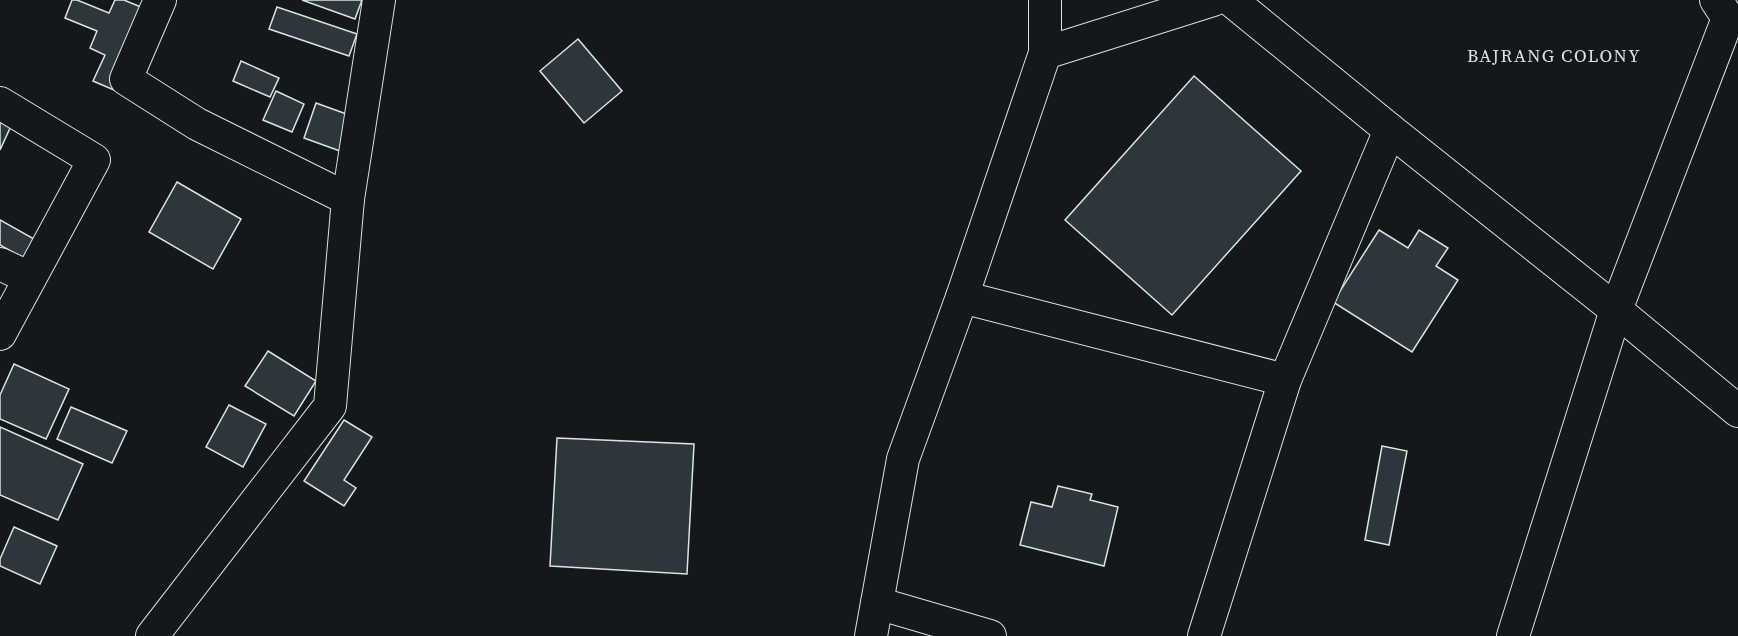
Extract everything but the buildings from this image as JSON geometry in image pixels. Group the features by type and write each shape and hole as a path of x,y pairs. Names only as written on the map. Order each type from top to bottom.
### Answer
{"street":[{"path":"160,0 126,79 197,124 348,199"},
{"path":"153,636 330,406 348,199 379,0"},
{"path":"871,636 903,459 962,297 1045,53 1045,0"},
{"path":"1045,53 1213,0"},
{"path":"1231,0 1737,409"},
{"path":"1513,636 1616,310 1728,18 1716,0"},
{"path":"0,104 94,159 0,334"},
{"path":"1204,636 1285,380 1390,130"},
{"path":"0,264 30,278"},
{"path":"962,297 1285,380"},
{"path":"877,603 990,636"}],"district":[{"name":"BAJRANG COLONY","path":"1554,56"}]}
